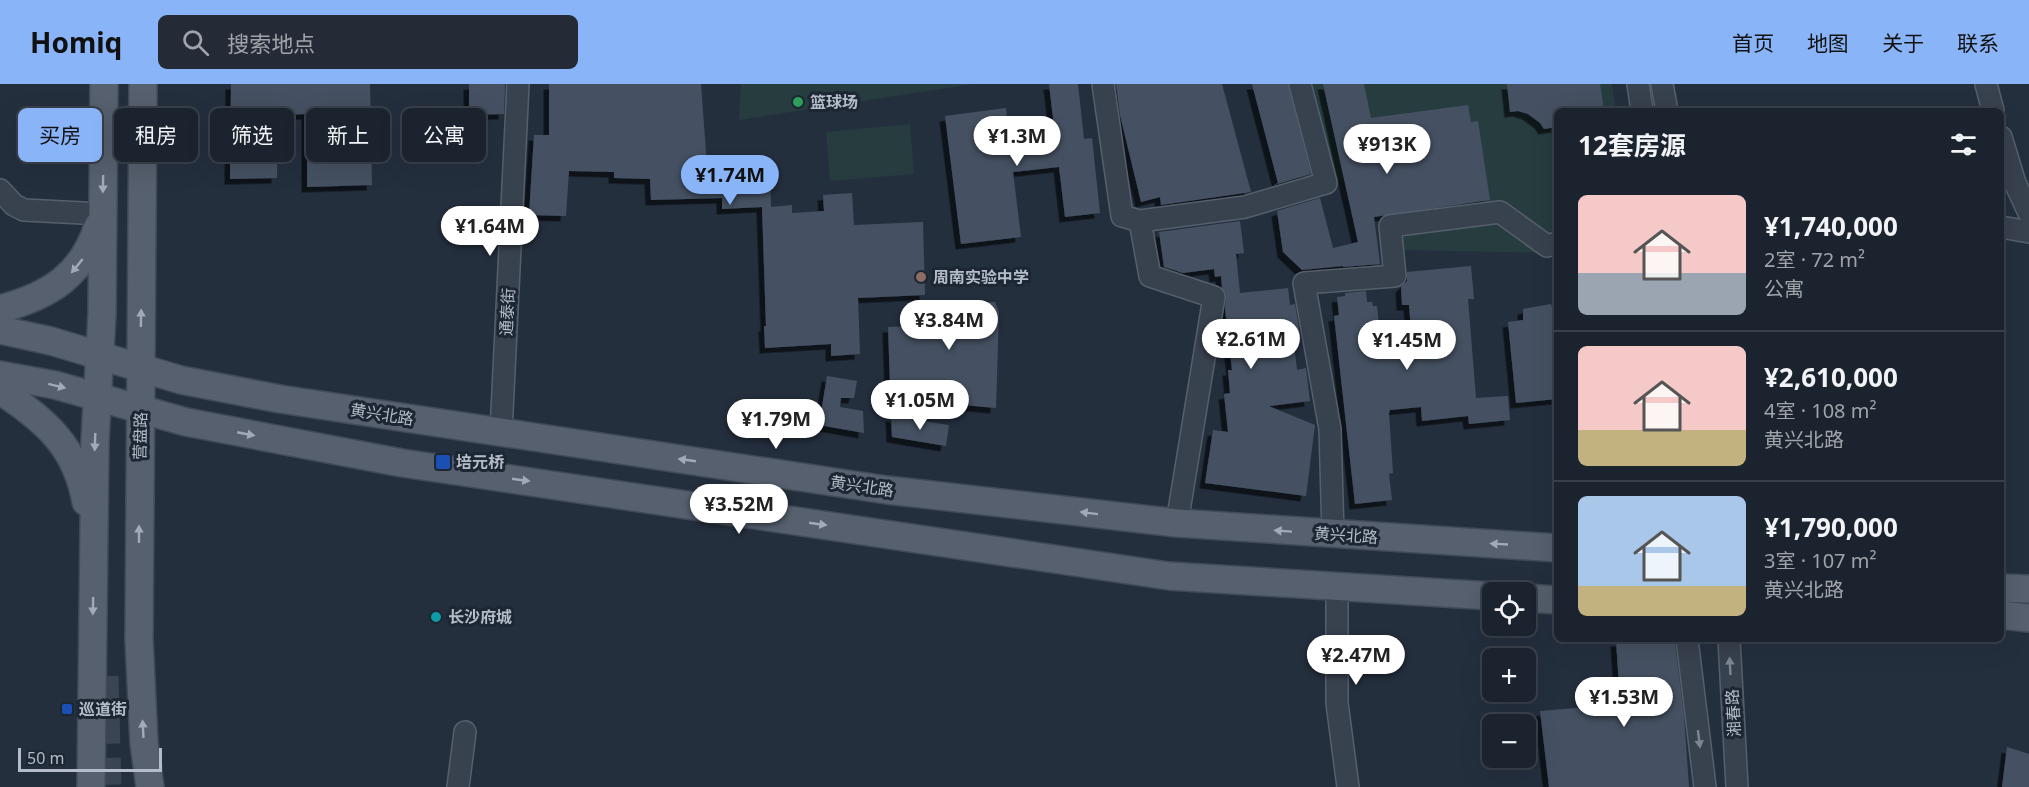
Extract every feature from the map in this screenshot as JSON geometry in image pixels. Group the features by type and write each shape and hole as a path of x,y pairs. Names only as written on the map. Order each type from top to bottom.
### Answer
{"main road":[{"path":"91,787 104,84"},
{"name":"营盘路","path":"143,84 139,639 144,742 150,787"},
{"path":"0,309 36,297 73,273 86,255 102,214"},
{"name":"黄兴北路","path":"0,330 51,341 181,380 280,399 887,490 1177,523 1554,548"},
{"path":"0,375 55,385 186,422 402,463 1169,576 1482,595"},
{"path":"0,390 34,414 67,448 78,471 94,547"},
{"path":"2004,588 2029,590"},
{"path":"1536,599 1554,600"},
{"path":"2004,615 2029,618"}],"street":[{"name":"通泰街","path":"501,432 518,84"},
{"path":"1103,84 1122,216 1140,221 1245,207 1326,183 1300,84"},
{"path":"1638,84 1642,108"},
{"path":"1662,84 1666,108"},
{"path":"1986,84 1992,108"},
{"path":"2004,148 2014,183 2029,213"},
{"path":"0,190 14,205 24,210 102,214"},
{"path":"1333,534 1330,429 1304,283 1395,276 1390,226 1500,212 1547,246 1554,244"},
{"path":"1140,221 1150,276 1214,297 1177,523"},
{"path":"2004,228 2029,232"},
{"path":"1337,587 1336,703 1348,787"},
{"path":"1687,642 1705,787"},
{"name":"湘春路","path":"1729,642 1737,787"},
{"path":"458,787 465,732"}],"green space":[{"name":"篮球场","path":"741,84 973,84 739,120"},
{"path":"1313,84 1612,84 1616,108 1554,108 1554,253 1400,250 1385,178 1337,181"},
{"path":"910,124 914,174 830,181 826,132"}],"building":[{"path":"231,84 370,84 370,108 306,108 306,114 294,114 294,108 231,108"},
{"path":"469,84 505,84 504,114 486,115 486,108 469,108"},
{"path":"549,84 701,84 707,166 766,164 766,171 770,171 771,207 792,205 792,213 824,211 823,195 852,193 854,225 923,222 925,295 858,298 860,354 831,356 831,344 765,348 762,207 722,209 722,198 651,200 650,179 614,178 614,172 569,171 566,216 529,215 534,135 549,135"},
{"path":"1049,84 1078,84 1084,139 1092,138 1100,213 1065,217 1059,167 1013,172 1021,237 961,244 945,116 1006,108 1010,148 1056,143"},
{"path":"1116,84 1222,84 1251,192 1161,205 1160,197 1141,202 1120,115"},
{"path":"1252,84 1288,84 1311,174 1274,185 1278,183"},
{"path":"1323,84 1364,84 1371,118 1468,105 1471,122 1478,121 1490,200 1374,217 1380,264 1302,270 1283,252 1277,211 1320,198 1333,248 1358,242"},
{"path":"1507,84 1600,84 1604,108 1554,108 1554,127 1544,129 1528,114 1518,111 1510,112"},
{"path":"230,162 277,162 277,178 230,179"},
{"path":"307,162 372,162 372,185 307,187"},
{"path":"1240,221 1244,253 1236,254 1240,293 1288,288 1290,305 1295,304 1300,335 1293,335 1297,370 1306,368 1310,401 1269,406 1315,425 1306,496 1205,483 1213,430 1228,432 1224,394 1230,393 1228,370 1232,370 1225,309 1226,294 1222,288 1221,276 1215,277 1214,269 1183,273 1164,267 1159,232"},
{"path":"1471,266 1474,299 1468,299 1476,398 1508,396 1510,420 1469,424 1468,416 1422,421 1421,407 1390,410 1393,473 1389,474 1392,500 1355,504 1334,316 1339,315 1337,297 1345,296 1345,293 1366,291 1367,302 1372,302 1373,306 1377,306 1381,345 1412,343 1409,305 1402,305 1401,287 1407,281 1407,272"},
{"path":"960,301 995,302 999,312 996,408 963,405 963,394 911,396 910,383 890,384 888,327 913,326 912,304"},
{"path":"1551,304 1554,310 1554,399 1516,403 1508,322 1523,320 1523,309"},
{"path":"827,376 857,381 854,398 841,398 840,407 863,411 864,433 819,425"},
{"path":"891,416 949,425 946,446 892,437"},
{"path":"1616,642 1675,643 1684,716 1689,787 1549,787 1540,711 1600,706 1620,700"},
{"path":"2007,747 2029,754 2029,787 2002,787"}],"tunnel":[{"path":"105,676 108,787"}],"place":[{"name":"篮球场","path":"798,102"},
{"name":"周南实验中学","path":"921,277"},
{"name":"培元桥","path":"443,462"},
{"name":"长沙府城","path":"436,617"},
{"name":"巡道街","path":"67,709"}]}
